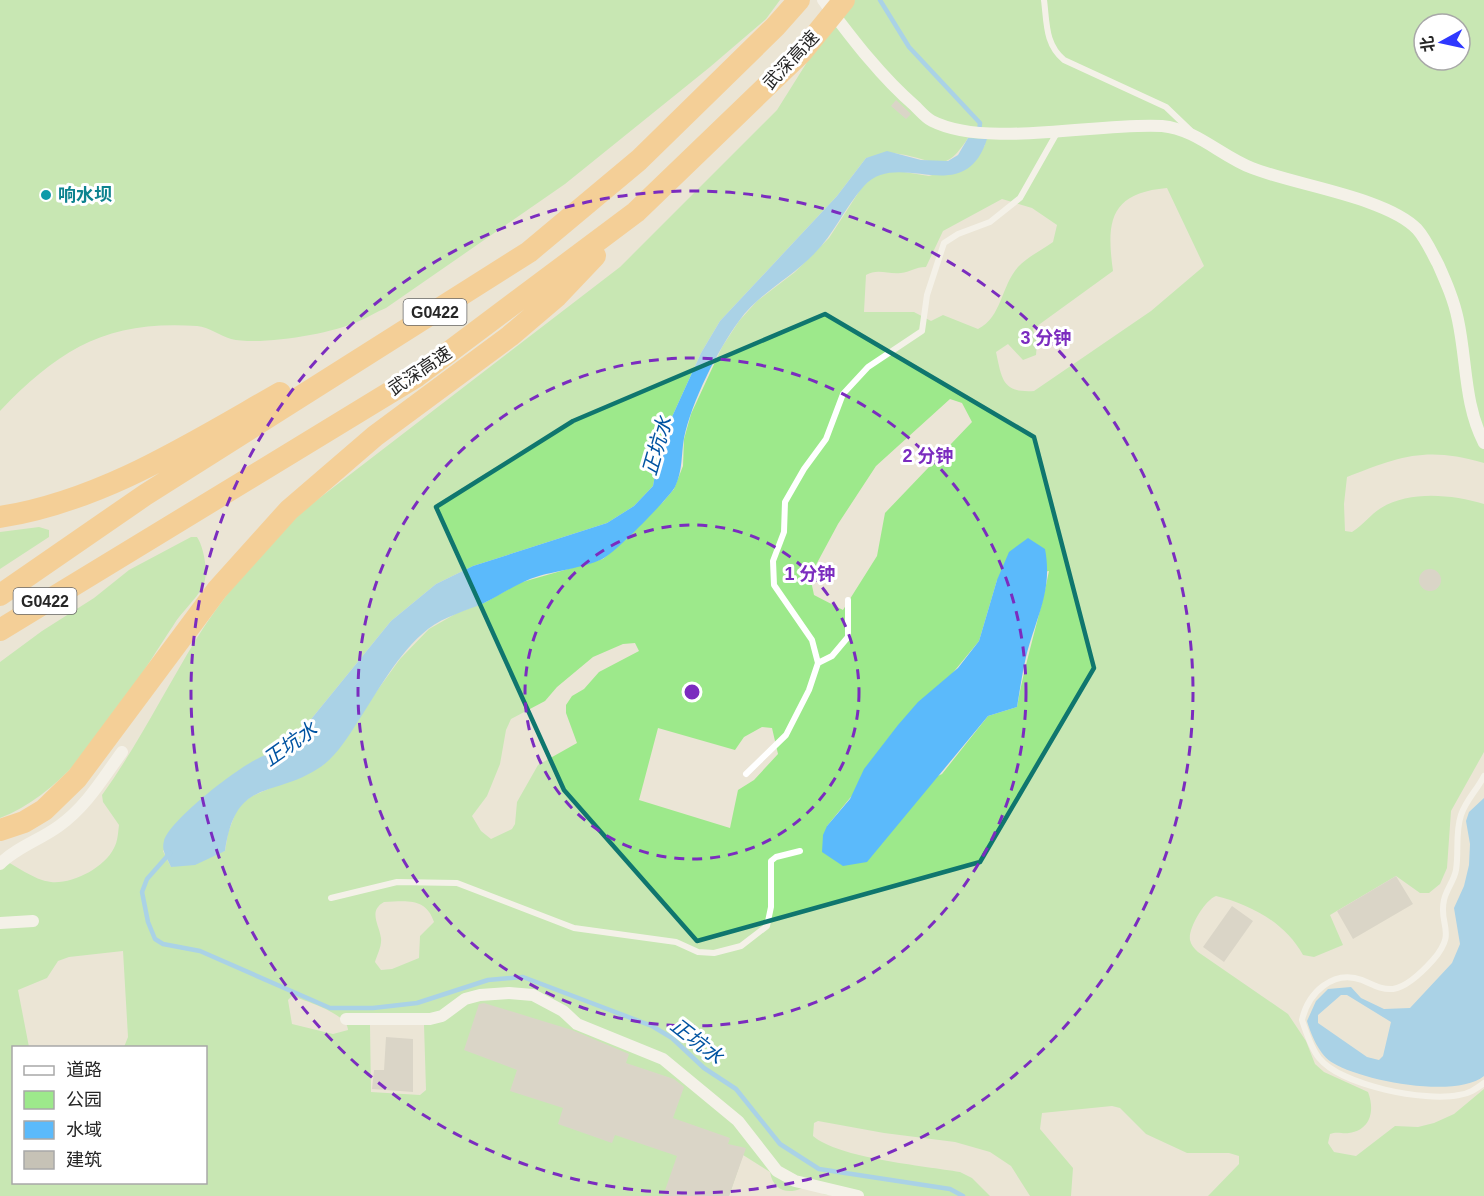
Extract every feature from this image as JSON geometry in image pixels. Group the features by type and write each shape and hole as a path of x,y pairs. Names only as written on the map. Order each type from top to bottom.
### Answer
{"highway":[{"name":"武深高速","path":"0,595 145,495 529,252 639,160 775,27 799,0"},
{"name":"武深高速","path":"0,630 89,573 417,376 636,212 801,54 844,0"},
{"path":"0,831 24,822 44,810 77,778 217,590 289,510 375,436 526,323 557,296 636,212"},
{"path":"0,517 69,500 115,482 174,453 529,252"}],"street":[{"path":"823,0 898,92 931,121 970,131 985,132 1058,131 1131,125 1165,127 1194,135 1251,168 1342,194 1394,215 1417,229 1432,252 1450,291 1458,320 1469,403 1475,425 1484,443"},
{"path":"0,864 20,847 69,819 88,798 122,752"},
{"path":"0,923 33,921"},
{"path":"346,1020 430,1018 442,1016 465,999 480,994 533,995 563,1011 577,1024 663,1059 738,1121 762,1155 777,1170 795,1180 858,1196"}],"lane":[{"path":"1044,0 1048,36 1053,51 1064,60 1104,80 1166,107 1194,135"},
{"path":"746,774 786,735 809,690 819,663 812,640 774,585 773,561 784,531 785,502 804,469 826,439 843,394 868,367 922,331 927,295 944,243 958,234 990,222 1020,198 1058,131"},
{"path":"819,663 832,656 848,637 848,600"},
{"path":"1484,776 1467,801 1460,817 1456,871 1444,899 1446,942 1433,960 1403,985 1392,989 1376,987 1350,977 1332,980 1314,996 1302,1020 1319,1058 1333,1070 1371,1086 1426,1096 1446,1097 1474,1090 1484,1083"},
{"path":"331,898 397,882 457,883 574,928 676,942 698,952 714,953 741,946 767,926 771,907 771,861 776,857 800,851"}],"highlighted area":[{"path":"825,314 1034,437 1094,668 980,862 697,941 564,790 436,507 573,421"}],"green space":[{"path":"0,0 780,0 766,19 710,67 565,184 386,308 330,331 276,340 231,339 197,326 165,325 111,334 65,355 44,370 0,411"},
{"path":"855,0 1484,0 1484,463 1430,454 1399,459 1347,477 1344,504 1345,531 1352,532 1381,508 1393,502 1419,496 1459,498 1484,504 1484,752 1451,811 1447,868 1440,884 1429,893 1420,893 1396,876 1330,915 1343,945 1314,957 1303,955 1287,934 1255,910 1216,896 1198,915 1190,940 1198,952 1288,1014 1306,1041 1315,1064 1324,1072 1368,1092 1371,1112 1367,1123 1356,1131 1330,1134 1328,1143 1334,1152 1356,1156 1395,1126 1418,1127 1434,1123 1454,1114 1484,1089 1484,1196 1208,1196 1239,1164 1239,1156 1229,1153 1187,1153 1146,1134 1120,1108 1112,1106 1042,1113 1040,1129 1073,1168 1071,1196 1030,1196 1011,1166 990,1152 955,1142 884,1133 818,1121 814,1123 813,1136 825,1144 883,1160 960,1172 972,1178 990,1196 836,1196 823,1194 824,1186 812,1182 799,1189 786,1191 776,1186 770,1172 743,1155 729,1196 0,1196 0,858 31,875 51,882 78,877 103,862 115,845 119,825 103,802 102,795 128,757 185,658 217,608 287,523 620,267 777,110 809,59","holes":["968,138 985,145 973,162 929,176 898,171 884,172 872,178 862,187 829,238 795,272 757,301 739,321 722,347 691,414 684,439 683,466 674,489 629,537 603,559 519,583 486,602 457,613 429,629 400,659 323,765 252,796 238,806 228,833 225,851 171,867 163,851 242,769 265,755 302,745 312,734 308,723 391,621 436,584 473,566 607,523 634,506 653,486 661,441 701,353 720,321 837,196 866,158 895,154 945,162 952,158","1167,188 1204,266 1151,311 1034,391 1015,390 1009,387 1002,377 996,352 1008,344 1023,360 1036,355 1037,344 1033,329 1113,271 1110,238 1116,213 1123,203 1148,191","1002,199 1032,208 1057,225 1053,242 1018,267 992,317 978,329 943,315 931,321 914,312 864,312 866,275 875,272 901,273 926,267 943,231","950,399 962,403 972,422 885,513 877,556 843,610 814,595 810,576 838,524 876,466","1049,571 1017,707 988,716 942,774 827,826 979,641 997,580","635,643 639,651 599,672 584,689 572,696 566,705 566,713 577,743 538,765 517,802 515,824 512,829 491,839 481,831 472,816 487,796 500,764 506,730 511,719 545,701 557,687 593,657 623,644","762,727 772,728 778,754 754,780 738,790 730,828 639,800 658,728 735,750 744,737","400,901 414,902 426,908 434,922 420,936 419,958 392,969 381,970 375,962 381,941 375,914 384,902","292,996 334,1014 346,1024 348,1030 333,1034 292,1024 288,1000","370,1025 424,1025 426,1090 420,1095 371,1092"]},
{"path":"39,527 49,530 49,537 0,569 0,532"},
{"path":"191,537 197,537 205,561 205,581 200,591 176,621 99,736 77,762 54,785 28,804 0,818 0,662 42,631 94,598 129,570"}],"water":[{"path":"968,138 987,139 977,160 963,171 947,175 895,172 878,176 864,186 828,238 814,254 747,311 722,347 699,393 684,438 681,469 675,487 620,546 598,561 546,574 517,585 428,629 407,649 346,740 327,762 304,776 259,793 248,800 238,810 230,827 225,851 195,865 171,867 163,845 169,832 179,820 209,792 242,768 266,755 290,748 306,739 311,734 308,723 391,621 436,584 473,566 607,523 634,506 653,486 661,441 701,353 720,321 837,196 866,158 887,151 921,160 948,161 958,155"},
{"path":"1028,538 1045,549 1047,578 1025,663 1017,707 988,716 867,862 843,866 822,852 823,835 827,826 850,799 864,769 898,725 918,702 958,668 979,641 997,580 1009,552"},
{"path":"1484,798 1484,1076 1471,1083 1432,1087 1365,1076 1333,1063 1320,1050 1307,1021 1316,1001 1328,989 1351,987 1361,998 1384,1009 1410,1008 1452,963 1460,944 1454,908 1464,886 1469,865 1470,844 1466,821 1469,812","holes":["1341,995 1347,995 1391,1022 1383,1056 1379,1060 1367,1057 1318,1023 1318,1015"]}],"building":[{"path":"896,100 911,114 906,119 891,106"},
{"path":"1430,569 1438,572 1441,580 1438,588 1430,591 1422,588 1419,580 1422,572"},
{"path":"1396,876 1413,904 1353,939 1337,911"},
{"path":"1232,906 1253,921 1224,962 1203,947"},
{"path":"484,1003 572,1030 629,1054 626,1063 674,1079 684,1087 673,1118 730,1138 728,1144 746,1148 729,1196 663,1196 677,1156 615,1135 612,1143 558,1124 563,1108 510,1091 517,1070 464,1050 479,1004"},
{"path":"386,1037 413,1039 413,1092 372,1089 374,1070 384,1070"}],"waterway":[{"name":"正坑水","path":"880,0 909,47 980,123 979,132"},
{"name":"正坑水","path":"170,853 147,879 142,892 148,922 155,939 163,944 200,951 330,1008 373,1008 417,1003 488,980 523,977 652,1026 672,1038 704,1068 736,1089 780,1144 819,1169 950,1189 963,1196"}],"place":[{"name":"响水坝","path":"46,195"}]}
